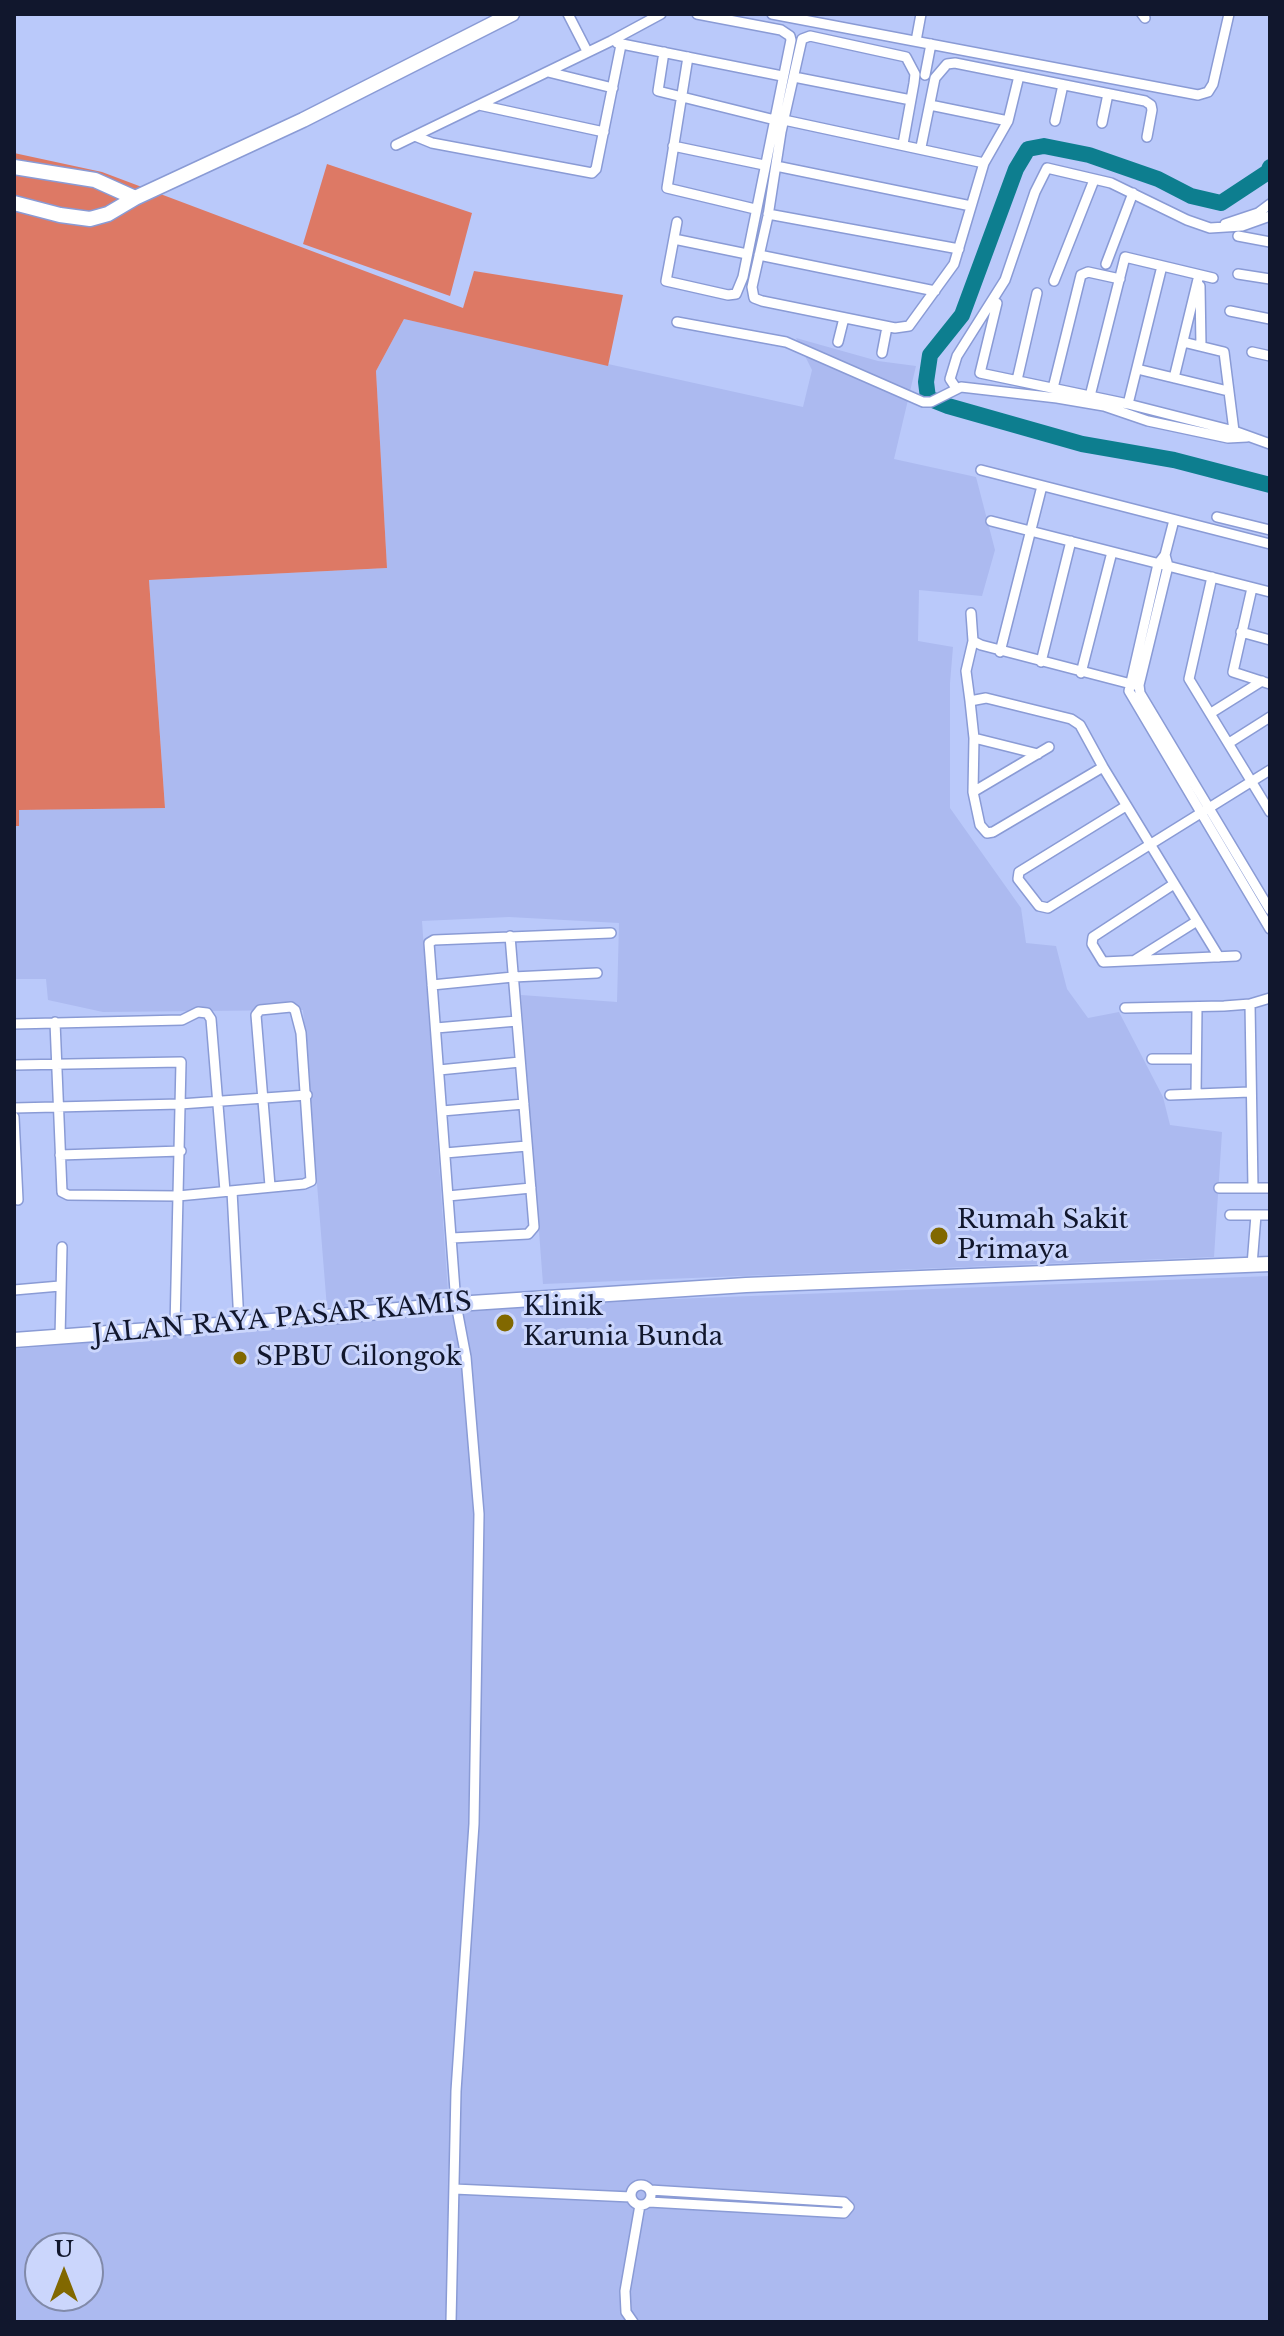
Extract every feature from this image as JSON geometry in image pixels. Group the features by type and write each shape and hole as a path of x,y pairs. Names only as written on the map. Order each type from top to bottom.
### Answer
{"main road":[{"path":"14,203 90,219 108,214 512,14"},
{"path":"14,167 95,180 135,198"},
{"name":"JALAN RAYA PASAR KAMIS","path":"14,1340 456,1304 746,1285 1270,1264"}],"street":[{"path":"568,14 587,51"},
{"path":"396,145 661,14"},
{"path":"697,14 785,33 791,40 782,76 776,166 752,287 757,300 887,327 909,326 954,264 984,163 1008,121 1019,76"},
{"path":"772,14 1198,95 1208,92 1213,84 1229,14"},
{"path":"916,41 921,14"},
{"path":"677,222 665,280 669,284 736,294 740,289 764,165 794,77 800,42 810,36 899,54 925,76 930,105 921,147"},
{"path":"611,41 782,76"},
{"path":"903,144 911,100 925,76 931,44"},
{"path":"415,136 432,143 588,173 596,169 621,45"},
{"path":"664,52 658,91 984,163"},
{"path":"688,57 667,188 755,209"},
{"path":"925,76 955,63 1151,105 1147,137"},
{"path":"548,72 613,88"},
{"path":"794,77 911,100"},
{"path":"1055,121 1063,85"},
{"path":"1102,123 1108,94"},
{"path":"479,105 604,132"},
{"path":"930,105 1008,121"},
{"path":"673,146 764,165"},
{"path":"776,166 971,206"},
{"path":"951,391 951,372 957,356 1005,280 1044,170 1051,168 1111,183 1210,228 1242,226 1270,216"},
{"path":"1054,281 1094,180"},
{"path":"1106,264 1133,193"},
{"path":"1210,228 1258,213 1270,204"},
{"path":"768,214 959,249"},
{"path":"1238,236 1270,242"},
{"path":"674,239 747,254"},
{"path":"759,255 935,291"},
{"path":"1090,396 1125,257 1213,278"},
{"path":"1128,404 1162,266"},
{"path":"1053,388 1081,275 1088,272 1120,279"},
{"path":"1238,274 1270,279"},
{"path":"1174,378 1199,275"},
{"path":"1199,275 1201,346"},
{"path":"1017,380 1037,293"},
{"path":"997,303 980,373 1128,404 1234,431 1270,444"},
{"path":"1230,311 1270,319"},
{"path":"838,342 844,318"},
{"path":"677,322 786,342 916,400 931,402 951,391 1069,400 1228,438 1247,437"},
{"path":"882,353 887,327"},
{"path":"1183,342 1224,352 1234,431"},
{"path":"1252,352 1270,356"},
{"path":"1137,369 1228,391"},
{"path":"981,470 1270,544"},
{"path":"1000,652 1042,486"},
{"path":"1217,517 1270,530"},
{"path":"1134,685 1174,520"},
{"path":"991,521 1270,592"},
{"path":"1041,662 1071,541"},
{"path":"1081,673 1112,552"},
{"path":"1212,577 1189,679 1270,812"},
{"path":"1252,588 1233,672 1266,682"},
{"path":"971,613 973,641 966,671 974,738 973,792 980,825 987,833 993,832 1103,767"},
{"path":"1241,632 1270,640"},
{"path":"973,641 1000,652 1134,685 1270,929"},
{"path":"1211,713 1266,682"},
{"path":"970,701 986,698 1077,721 1219,957"},
{"path":"1229,743 1270,717"},
{"path":"974,738 1038,754"},
{"path":"973,792 1049,747"},
{"path":"1126,806 1019,872 1018,879 1039,906 1048,908 1270,770"},
{"path":"1205,812 1270,910"},
{"path":"1174,884 1091,939 1104,963 1236,956"},
{"path":"1135,960 1197,921"},
{"path":"451,2322 456,2091 474,1824 479,1514 466,1357 456,1304 429,943 434,940 611,933"},
{"path":"452,1238 528,1234 533,1230 510,936"},
{"path":"432,985 597,973"},
{"path":"1125,1008 1197,1008 1250,1004 1270,998"},
{"path":"1250,1004 1253,1188"},
{"path":"55,1022 61,1188 68,1195 178,1196 304,1184 311,1181 301,1033 298,1013 291,1007 260,1010 256,1015 270,1186"},
{"path":"1196,1094 1197,1008"},
{"path":"14,1024 182,1020 198,1012 207,1013 211,1019 239,1323"},
{"path":"436,1028 517,1021"},
{"path":"1152,1059 1196,1059"},
{"path":"14,1065 181,1062 175,1328"},
{"path":"439,1070 520,1062"},
{"path":"1170,1095 1250,1092"},
{"path":"14,1108 180,1104 307,1095"},
{"path":"442,1111 524,1104"},
{"path":"14,1117 18,1200"},
{"path":"445,1153 527,1146"},
{"path":"60,1155 181,1151"},
{"path":"448,1196 531,1188"},
{"path":"1219,1188 1270,1188"},
{"path":"1230,1215 1270,1215"},
{"path":"1252,1265 1256,1215"},
{"path":"60,1338 62,1247"},
{"path":"14,1290 60,1286"},
{"path":"454,2189 631,2197 633,2201 644,2204 844,2213 849,2207 844,2202 650,2190 642,2185 634,2188 631,2197"},
{"path":"633,2322 626,2312 625,2291 644,2204 650,2190"}],"shaded area":[{"path":"14,153 102,172 463,308 474,271 623,295 608,366 404,319 376,371 387,568 149,580 165,808 19,810 19,826 14,826"},
{"path":"327,164 472,213 450,296 303,244"},
{"path":"404,319 803,407 812,370 796,338 878,361 916,366 894,459 976,477 995,550 982,596 919,590 918,641 953,647 950,808 1021,908 1026,943 1056,946 1067,989 1088,1018 1119,1012 1163,1097 1170,1125 1222,1132 1214,1257 543,1284 521,995 617,1002 619,923 509,917 422,921 448,1292 327,1308 303,1010 103,1012 48,1000 46,979 14,979 14,826 19,825 19,810 165,807 149,580 387,568 376,371"},
{"path":"1270,1276 1270,2322 14,2322 14,1349 544,1304"}],"waterway":[{"path":"1270,167 1268,172 1221,203 1191,196 1158,179 1089,155 1044,146 1028,149 1016,169 962,315 930,355 926,382 928,398 948,406 1082,444 1174,460 1270,485"}],"place":[{"name":"Rumah Sakit Primaya","path":"939,1236"},
{"name":"Klinik Karunia Bunda","path":"505,1323"},
{"name":"SPBU Cilongok","path":"240,1358"}]}
